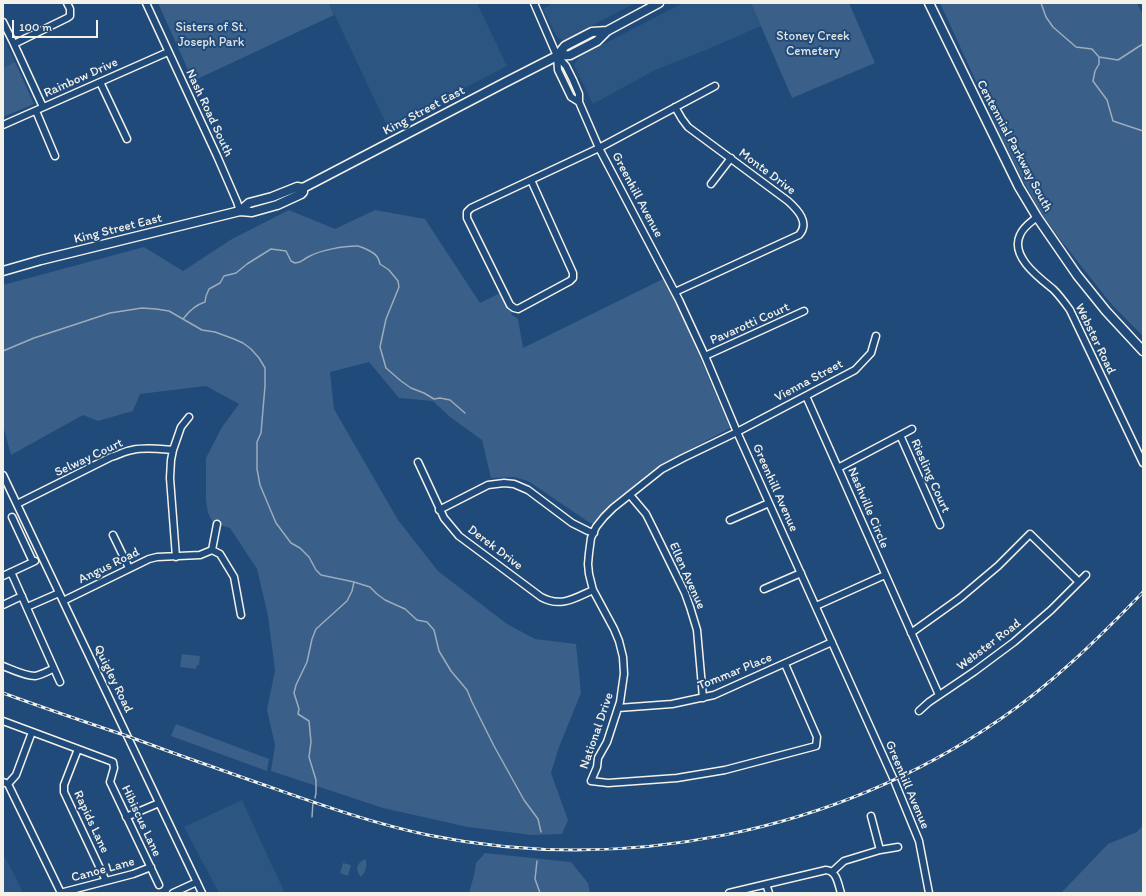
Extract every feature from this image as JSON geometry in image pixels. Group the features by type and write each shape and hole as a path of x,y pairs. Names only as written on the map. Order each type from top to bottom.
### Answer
{"main road":[{"name":"King Street East","path":"3,271 240,212 252,212 277,205 301,194 303,192 303,188 558,56 565,46 592,32 608,30 659,3"},
{"name":"Centennial Parkway South","path":"929,3 1019,187 1037,217 1077,275 1106,311 1141,349"}],"street":[{"path":"14,44 70,16 70,9 67,3"},
{"name":"Nash Road South","path":"146,3 218,159 240,212"},
{"path":"534,3 558,56"},
{"path":"3,22 43,107"},
{"name":"Rainbow Drive","path":"3,125 168,52"},
{"name":"Greenhill Avenue","path":"558,56 558,70 572,97 579,102"},
{"name":"Greenhill Avenue","path":"558,56 566,66 580,94 579,102 599,148 675,292 705,356 737,432 894,780 919,841 929,893"},
{"path":"100,82 127,140"},
{"path":"530,180 573,273 573,278 570,282 518,309 510,305 467,218 467,212 471,208 530,180 599,148 715,86"},
{"name":"Monte Drive","path":"675,107 688,127 795,207 804,226 802,232 795,238 675,292"},
{"path":"36,111 55,156"},
{"path":"711,184 731,158"},
{"name":"Webster Road","path":"1037,217 1024,228 1020,234 1018,244 1019,251 1026,263 1054,290 1070,310 1143,463"},
{"name":"Pavarotti Court","path":"705,356 804,311"},
{"name":"Vienna Street","path":"737,432 855,370 871,353 876,336"},
{"path":"806,396 838,468"},
{"path":"176,557 170,478 171,460 181,427 189,417"},
{"name":"Nashville Circle","path":"912,429 838,468 939,695"},
{"name":"National Drive","path":"737,432 683,458 655,474 613,508 596,527 590,542 588,564 589,574 593,590 619,641 623,657 624,680 620,702 607,742 598,758 597,767 591,781 608,783 677,778 725,770 816,746 817,737 785,664"},
{"name":"Riesling Court","path":"900,435 940,525"},
{"name":"Selway Court","path":"18,504 111,457 132,450 146,448 173,450"},
{"name":"Derek Drive","path":"418,462 439,510 459,536 547,600 559,603 568,601 593,590"},
{"name":"Quigley Road","path":"3,474 6,488 18,504 41,557 202,893"},
{"path":"439,510 488,485 504,483 514,484 528,490 572,523 594,533"},
{"name":"Ellen Avenue","path":"630,495 646,514 685,593 690,607 697,630 702,698"},
{"path":"730,520 769,503"},
{"path":"12,517 33,562"},
{"path":"217,524 212,550 220,554 234,577 241,615"},
{"path":"911,633 960,598 998,566 1030,534 1079,582"},
{"path":"113,535 129,568"},
{"name":"Angus Road","path":"63,601 149,559 157,557 200,555 212,550"},
{"path":"3,576 41,557"},
{"path":"11,572 60,682"},
{"path":"764,589 801,573"},
{"path":"816,606 885,575"},
{"name":"Webster Road","path":"919,711 929,702 975,671 1014,642 1051,610 1086,575"},
{"path":"27,607 59,593"},
{"path":"3,605 22,596"},
{"name":"Tommar Place","path":"618,708 672,704 720,693 832,642"},
{"path":"3,666 34,676 53,669"},
{"name":"Hibiscus Lane","path":"3,721 113,762 114,768 110,782 159,885"},
{"path":"32,732 16,776 5,783 61,893"},
{"name":"Rapids Lane","path":"78,749 64,785 64,792 106,881"},
{"path":"126,817 159,803"},
{"path":"871,816 880,850"},
{"path":"832,872 844,860 880,850 898,847"},
{"name":"Canoe Lane","path":"61,893 133,874 151,867"},
{"path":"728,893 830,870 836,877 841,893"},
{"path":"172,893 197,882"},
{"path":"766,884 769,893"}],"shaded area":[{"path":"329,3 477,3 507,66 388,128"},
{"path":"553,3 635,3 565,40 559,39 556,35 543,9"},
{"path":"683,3 751,3 761,26 655,70 593,104 574,65 576,61 581,56"},
{"path":"3,37 15,62 3,68"},
{"path":"242,800 285,893 219,893 184,827"},
{"path":"3,854 17,880 23,893 3,893"}],"green space":[{"name":"Sisters of St. Joseph Park","path":"158,3 329,3 334,15 193,81"},
{"name":"Stoney Creek Cemetery","path":"751,3 849,3 875,63 792,98"},
{"path":"940,3 1137,3 1143,15 1143,336 1112,305 1059,238 1040,211 1002,138"},
{"path":"15,62 34,104 3,117 3,68"},
{"path":"289,210 335,229 375,210 425,219 480,303 502,292 509,305 512,315 518,319 523,348 663,279 675,299 730,428 665,463 607,512 598,524 590,523 528,481 514,477 491,478 482,440 450,417 433,401 399,398 369,362 330,372 334,409 398,520 438,571 507,624 535,639 576,644 581,693 559,747 551,773 568,820 562,834 532,835 468,827 383,808 271,771 275,745 267,710 275,670 268,616 257,569 230,528 213,523 208,513 206,500 206,458 222,427 239,404 206,386 140,394 133,411 98,421 83,415 11,455 3,426 3,285 144,247 183,271 232,239"},
{"path":"182,654 200,656 199,665 197,665 196,669 180,667"},
{"path":"176,724 269,759 267,771 171,736"},
{"path":"1143,825 1143,893 1061,893 1108,844 1137,832"},
{"path":"485,853 571,862 588,883 590,893 469,893 476,863"},
{"path":"366,859 366,868 361,877 357,869 360,862"},
{"path":"343,863 351,865 348,876 340,873"}],"waterway":[{"path":"1041,3 1046,17 1053,27 1076,47 1092,49 1099,57 1099,64 1095,71 1093,81 1107,100 1113,121 1143,131"},
{"path":"1099,57 1118,60 1143,44"},
{"path":"183,319 192,309 205,302 209,289 220,283 224,276 236,273 247,264 271,249 286,251 291,261 295,263 325,250 357,246 369,250 375,255 380,264 389,270 398,281 399,287 386,319 380,347 386,368 411,388 434,399 440,398 450,400 465,413"},
{"path":"3,351 34,338 110,313 142,308 169,311 202,330 215,332 234,339 251,349 265,368 261,433 257,442 257,469 260,485 276,523 291,543 300,548 309,557 316,570 321,575 370,587 385,600 405,609 417,620 427,622 434,630 439,651 451,671 467,690 494,746 524,800 538,819 541,832"},
{"path":"315,798 316,780 309,757 311,742 309,721 298,714 299,709 294,693 296,685 307,662 312,639 316,629 347,601 352,591 354,582"},
{"path":"312,817 313,802"},
{"path":"537,861 535,879 540,893"}],"railway":[{"path":"3,693 312,802 405,830 502,846 577,850 651,846 725,835 798,817 868,791 935,759 999,720 1038,691 1092,644 1143,592"}]}
